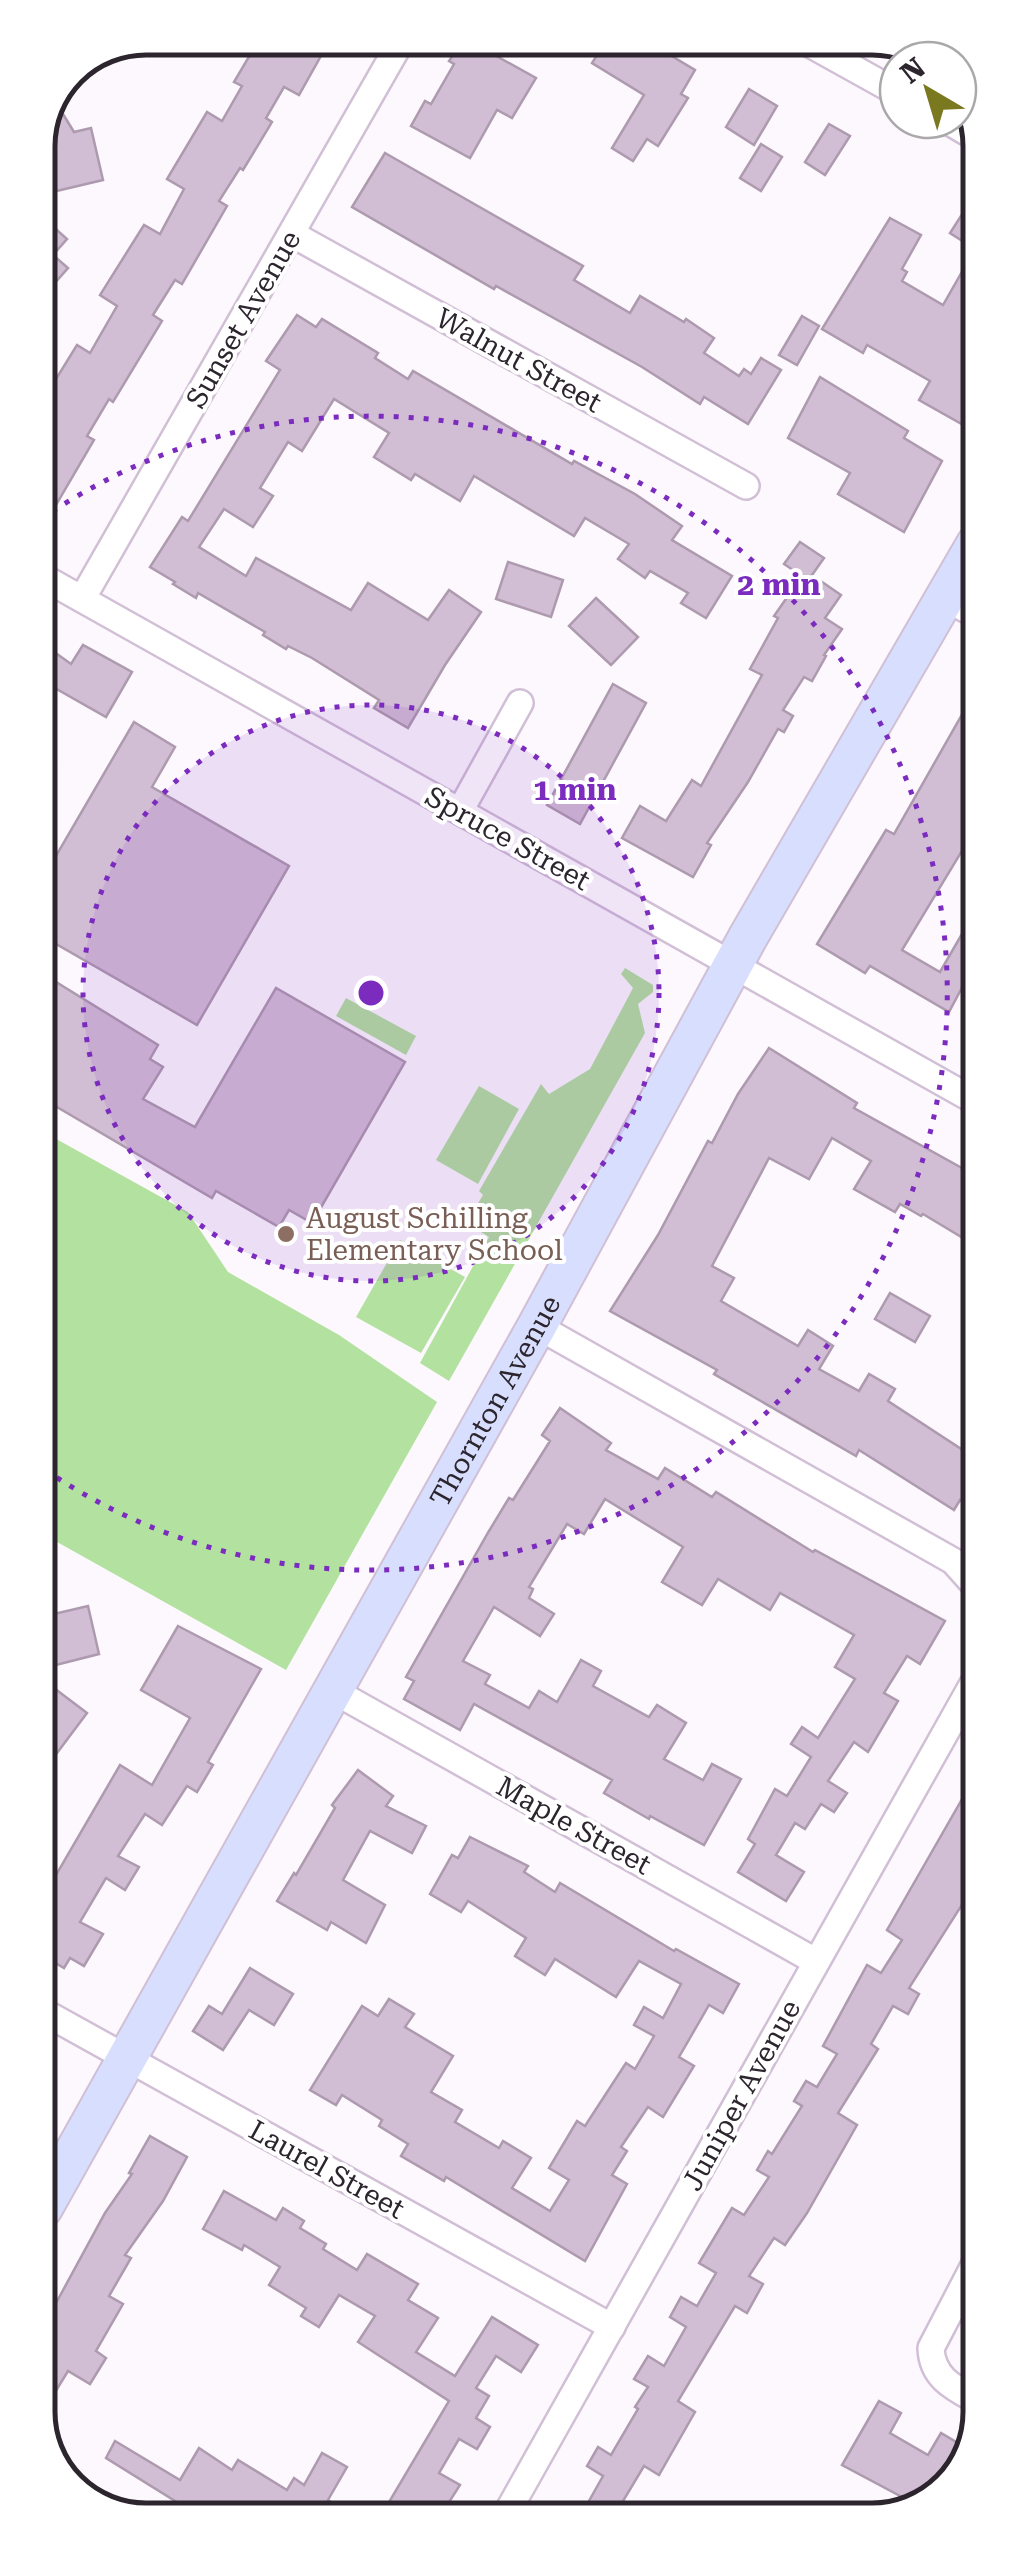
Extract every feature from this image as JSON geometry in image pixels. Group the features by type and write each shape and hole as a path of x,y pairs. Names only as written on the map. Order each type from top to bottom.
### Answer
{"main road":[{"name":"Thornton Avenue","path":"55,2185 537,1326 734,965 961,607"}],"street":[{"name":"Sunset Avenue","path":"82,599 393,55"},
{"path":"830,55 878,82"},
{"name":"Walnut Street","path":"292,234 746,486"},
{"name":"Spruce Street","path":"55,584 963,1094"},
{"path":"460,811 520,702"},
{"path":"537,1326 953,1561 963,1572"},
{"name":"Maple Street","path":"332,1690 815,1961"},
{"name":"Juniper Avenue","path":"512,2503 963,1701"},
{"name":"Laurel Street","path":"55,2018 612,2327"},
{"path":"963,2285 931,2348 931,2362 939,2376 963,2391"}],"green space":[{"path":"625,968 653,985 653,992 638,1004 645,1033 449,1381 420,1363 489,1237 466,1223 483,1195 479,1191 541,1084 549,1094 590,1069 633,988 621,974"},
{"path":"346,998 416,1036 406,1055 336,1016"},
{"path":"479,1086 519,1109 478,1184 436,1160"},
{"path":"55,1138 188,1212 228,1272 339,1335 437,1402 286,1670 55,1541"},
{"path":"400,1240 465,1277 421,1353 356,1317"}],"building":[{"path":"250,55 321,55 299,95 284,87 266,118 272,122 219,201 227,206 182,284 175,280 153,315 162,321 113,402 109,399 87,436 94,440 55,507 55,381 77,345 90,353 117,306 100,295 144,225 160,234 184,189 167,179 207,112 222,121 242,86 234,82"},
{"path":"453,55 495,55 536,78 512,118 497,110 470,158 411,126 425,101 431,104 454,64 449,61"},
{"path":"597,55 670,55 695,70 681,94 688,98 658,146 647,139 633,161 612,148 644,95 592,63"},
{"path":"749,89 777,106 754,145 726,127"},
{"path":"62,112 74,132 91,128 103,180 55,191 55,140"},
{"path":"829,124 850,136 825,175 805,162"},
{"path":"761,144 782,157 761,191 740,178"},
{"path":"385,153 583,266 574,280 630,313 640,296 684,322 686,319 714,338 704,353 739,376 744,369 751,374 761,358 781,370 748,424 704,397 700,404 642,367 496,286 494,289 352,207"},
{"path":"963,213 963,241 950,233"},
{"path":"890,218 921,235 902,269 907,272 902,281 943,305 963,270 963,425 919,400 930,381 867,345 863,353 822,329"},
{"path":"55,228 67,239 55,253"},
{"path":"55,257 68,268 55,283"},
{"path":"297,315 316,327 322,319 378,353 375,358 408,379 413,371 572,464 574,461 635,494 682,526 672,540 732,576 706,618 681,603 688,593 650,571 645,578 618,559 629,544 585,518 574,536 474,476 460,501 415,474 411,480 374,457 389,433 334,399 302,451 288,442 260,488 273,496 253,527 224,509 199,547 246,576 256,558 351,610 368,583 428,620 449,590 481,612 408,728 374,708 379,700 312,658 288,646 286,649 263,635 265,632 198,593 196,598 150,567 182,517 188,521 280,370 266,361"},
{"path":"802,316 819,326 797,365 779,355"},
{"path":"820,377 908,431 904,438 942,461 904,532 838,494 850,473 788,438"},
{"path":"800,542 824,558 812,575 841,595 825,618 842,629 812,681 804,677 783,710 793,716 784,732 778,729 707,843 711,845 693,877 622,838 640,806 666,821 692,780 701,786 762,675 750,669 778,618 774,616 802,576 784,564"},
{"path":"508,562 563,580 551,617 496,599"},
{"path":"596,598 638,637 611,665 569,626"},
{"path":"83,645 132,672 106,717 55,688 55,652 71,664"},
{"path":"613,684 646,703 580,824 547,805"},
{"path":"963,713 963,849 902,950 940,972 963,932 963,986 949,1012 870,966 865,973 817,944 886,830 894,834"},
{"path":"134,722 175,747 152,787 289,866 197,1025 55,946 55,858"},
{"path":"55,981 158,1045 150,1059 163,1067 143,1099 195,1127 276,988 405,1062 312,1223 289,1210 279,1227 216,1191 212,1198 55,1106"},
{"path":"769,1048 857,1103 854,1108 963,1169 963,1238 923,1214 900,1204 895,1212 854,1189 871,1161 832,1138 809,1179 769,1158 712,1266 734,1278 721,1301 798,1346 808,1330 833,1346 819,1369 859,1391 869,1374 895,1389 888,1401 963,1450 963,1502 960,1500 954,1510 859,1450 856,1456 714,1374 717,1370 610,1311"},
{"path":"890,1293 930,1316 915,1342 875,1319"},
{"path":"560,1408 611,1443 606,1450 658,1479 665,1468 712,1497 716,1492 813,1552 945,1621 920,1664 907,1656 884,1693 898,1701 868,1752 854,1742 828,1781 847,1793 834,1812 821,1804 805,1829 795,1823 776,1855 804,1872 786,1901 738,1872 755,1844 748,1839 775,1789 787,1796 811,1757 791,1744 802,1727 818,1738 855,1679 835,1667 854,1635 780,1593 770,1610 718,1579 702,1605 662,1582 683,1547 605,1499 584,1534 567,1524 529,1587 533,1589 529,1598 554,1614 540,1636 494,1607 463,1661 490,1675 485,1684 529,1708 539,1691 557,1702 581,1660 601,1671 593,1686 649,1717 657,1705 686,1723 664,1759 703,1780 712,1764 741,1779 704,1845 604,1793 612,1780 474,1704 460,1730 404,1699 414,1681 406,1677 509,1498 513,1500 550,1441 542,1435"},
{"path":"88,1606 99,1654 55,1665 55,1614"},
{"path":"178,1626 261,1669 208,1762 213,1765 197,1792 187,1786 162,1825 145,1814 118,1856 139,1867 125,1890 106,1878 80,1922 103,1934 84,1966 70,1958 64,1968 55,1963 55,1877 120,1765 152,1785 190,1718 141,1690"},
{"path":"55,1689 87,1713 55,1756"},
{"path":"358,1770 393,1796 386,1806 426,1826 412,1853 370,1831 343,1880 385,1905 366,1943 331,1922 327,1930 277,1901 335,1808 332,1805"},
{"path":"963,1797 963,1903 909,1988 919,1994 908,2014 893,2006 871,2044 878,2049 838,2113 857,2125 785,2245 774,2238 749,2276 763,2284 747,2313 735,2306 678,2401 695,2412 659,2475 644,2466 623,2501 626,2503 588,2503 603,2476 587,2466 598,2447 611,2455 648,2387 634,2379 648,2356 664,2366 686,2327 670,2317 681,2297 697,2306 716,2273 699,2263 732,2208 744,2215 769,2177 757,2170 768,2151 772,2154 802,2106 794,2101 806,2081 817,2087 837,2054 823,2046 867,1965 881,1973 902,1940 887,1930"},
{"path":"470,1837 528,1866 524,1872 555,1892 560,1883 674,1951 739,1984 723,2013 709,2005 679,2057 694,2066 663,2117 648,2107 621,2147 627,2151 612,2175 627,2184 585,2261 446,2177 444,2181 401,2156 408,2144 379,2126 382,2120 342,2095 336,2105 310,2090 362,2006 378,2016 389,1999 414,2014 405,2027 453,2056 431,2092 462,2110 455,2122 499,2148 503,2141 531,2158 512,2188 550,2211 569,2180 549,2168 577,2121 585,2126 626,2063 635,2069 654,2036 634,2025 644,2007 663,2018 681,1984 639,1961 616,1997 555,1959 545,1975 515,1956 526,1938 468,1901 461,1912 430,1894 452,1855 458,1858"},
{"path":"250,1968 293,1994 274,2025 249,2010 223,2050 193,2031 209,2006 222,2014"},
{"path":"150,2136 187,2157 163,2201 125,2255 131,2258 109,2296 123,2304 96,2351 106,2358 90,2384 68,2371 55,2392 55,2305 105,2213 132,2174 129,2173"},
{"path":"224,2191 276,2220 283,2208 304,2221 300,2228 326,2244 323,2249 357,2270 367,2254 418,2284 408,2300 438,2318 416,2352 455,2376 492,2317 538,2345 521,2372 496,2356 476,2388 489,2396 476,2418 490,2427 477,2449 459,2439 439,2473 460,2485 449,2503 388,2503 449,2401 358,2342 375,2316 339,2295 319,2327 301,2316 306,2308 269,2285 280,2267 244,2245 242,2250 203,2229"},
{"path":"879,2401 901,2413 890,2433 928,2455 941,2433 957,2443 936,2476 903,2497 842,2465"},
{"path":"115,2441 180,2480 199,2448 232,2470 238,2460 287,2490 294,2478 304,2485 322,2453 347,2467 328,2500 333,2503 178,2503 106,2458"}],"place":[{"name":"August Schilling Elementary School","path":"286,1234"}]}
